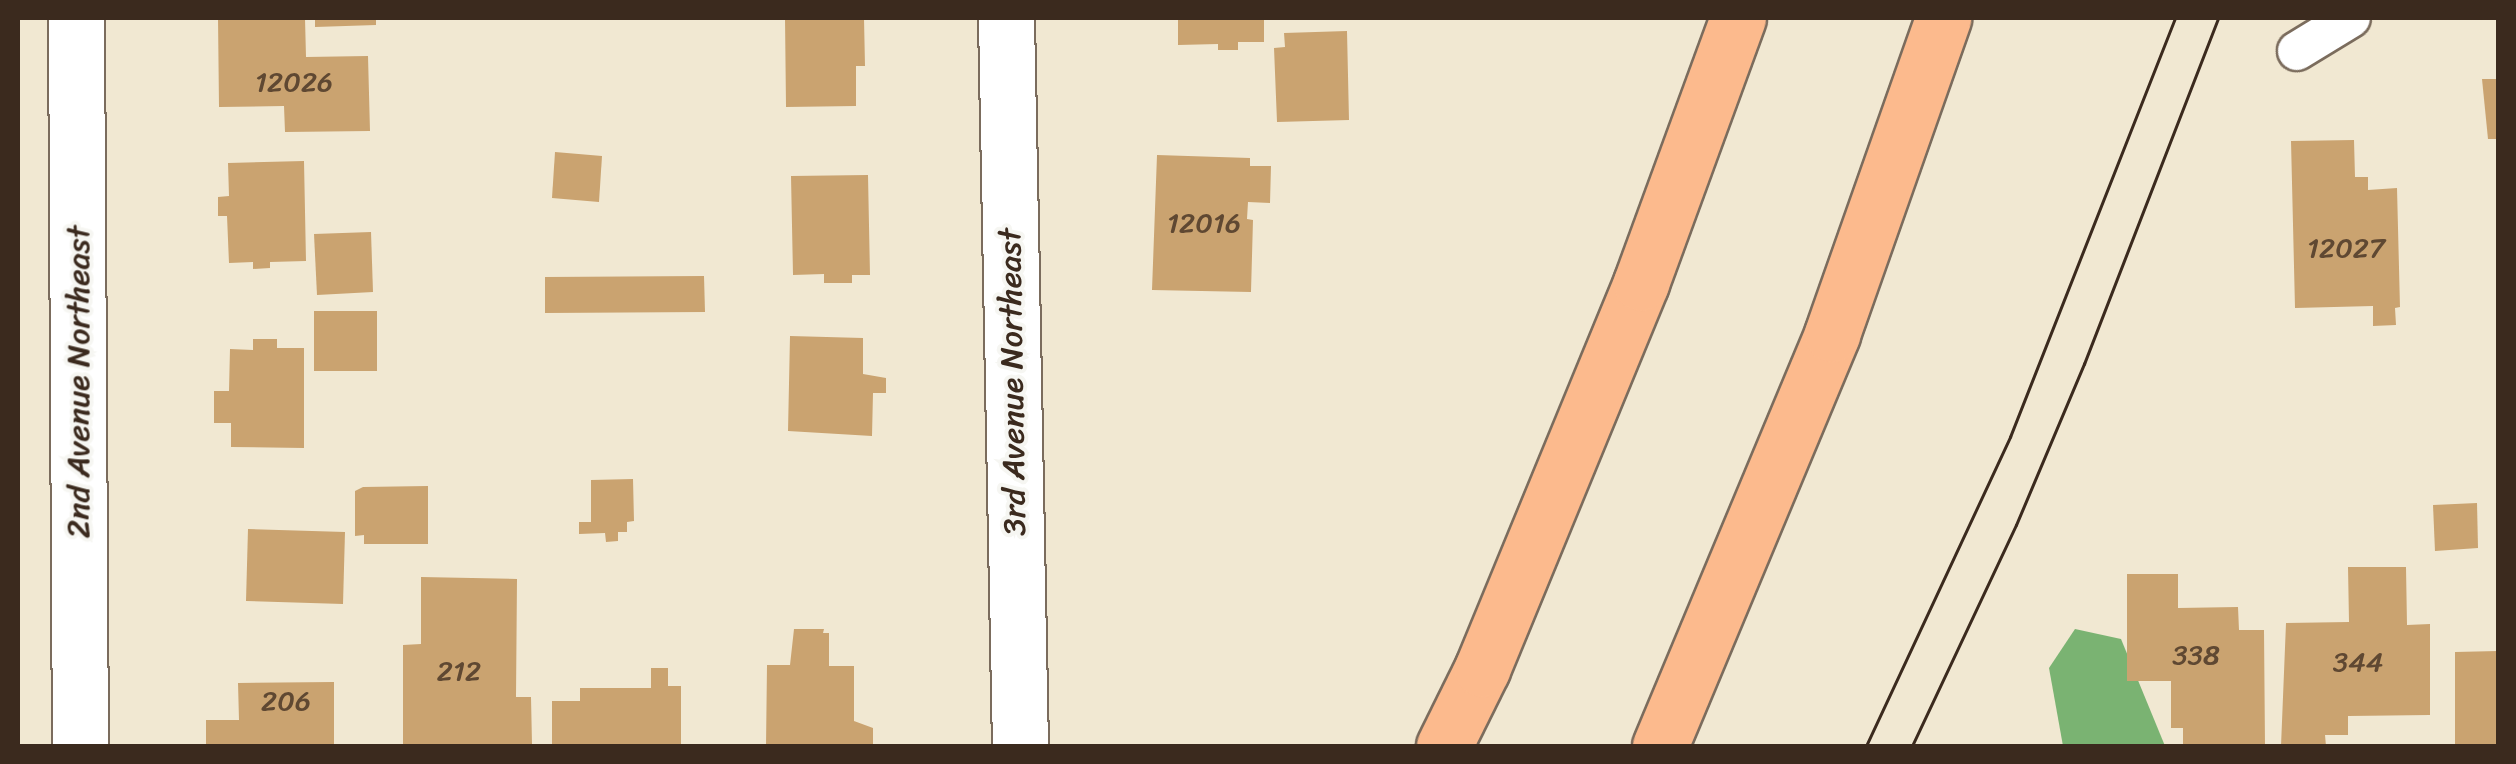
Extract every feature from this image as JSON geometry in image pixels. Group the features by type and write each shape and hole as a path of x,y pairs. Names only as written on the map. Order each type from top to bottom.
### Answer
{"highway":[{"path":"1444,746 1482,669 1641,284 1738,18"},
{"path":"1660,746 1832,334 1943,18"}],"street":[{"name":"2nd Avenue Northeast","path":"76,18 80,746"},
{"name":"3rd Avenue Northeast","path":"1006,18 1020,746"}],"lane":[{"path":"2297,51 2350,18"}],"green space":[{"path":"2075,629 2121,639 2165,746 2063,746 2049,668"}],"building":[{"path":"218,18 305,18 306,57 368,56 370,131 285,132 284,106 219,107"},
{"path":"315,18 376,18 376,25 315,27"},
{"path":"785,18 864,18 865,66 856,66 856,106 786,107"},
{"path":"1178,18 1264,18 1264,42 1238,42 1238,50 1218,50 1218,44 1178,45"},
{"path":"1347,31 1349,120 1277,122 1274,48 1285,47 1284,33"},
{"path":"2482,79 2498,79 2498,139 2488,139"},
{"path":"2354,140 2355,177 2368,177 2368,190 2397,188 2400,307 2395,308 2396,325 2373,326 2373,306 2295,308 2291,141"},
{"path":"555,152 602,156 599,202 552,198"},
{"path":"1157,155 1250,158 1250,166 1271,166 1270,203 1248,202 1247,219 1253,220 1251,292 1152,290"},
{"path":"304,161 306,261 270,262 270,268 253,269 253,262 229,263 227,216 218,216 218,197 229,196 228,163"},
{"path":"868,175 870,275 852,275 852,283 824,283 824,274 793,275 791,176"},
{"path":"371,232 373,292 317,295 314,234"},
{"path":"704,276 705,312 545,313 545,277"},
{"path":"314,311 377,311 377,371 314,371"},
{"path":"790,336 863,338 863,374 886,378 886,393 873,393 872,436 788,431"},
{"path":"253,339 277,339 277,348 304,348 304,448 231,447 231,423 214,423 214,391 229,391 230,349 253,350"},
{"path":"633,479 634,521 627,522 627,532 618,532 618,541 606,542 605,533 579,534 579,522 591,522 591,480"},
{"path":"428,486 428,544 364,544 364,535 355,536 355,491 363,487"},
{"path":"2477,503 2478,548 2435,551 2433,505"},
{"path":"248,529 345,532 343,604 246,601"},
{"path":"2348,567 2406,567 2407,625 2430,624 2430,715 2348,716 2348,735 2325,735 2326,746 2281,746 2286,623 2349,622"},
{"path":"2127,574 2178,574 2178,608 2238,607 2239,630 2264,630 2265,746 2183,746 2183,728 2171,728 2171,681 2127,681"},
{"path":"421,577 517,579 516,697 531,697 532,744 403,746 403,645 421,644"},
{"path":"794,629 824,629 823,633 829,633 829,666 854,666 854,721 873,728 873,746 766,746 767,665 790,665"},
{"path":"2498,651 2498,746 2455,746 2455,652"},
{"path":"651,668 668,668 668,686 681,686 681,746 552,746 552,701 580,701 580,688 651,688"},
{"path":"334,682 334,746 206,746 206,720 239,720 238,683"}],"tram line":[{"path":"1866,746 2010,437 2175,18"},
{"path":"1912,746 2016,525 2084,364 2218,18"}]}
